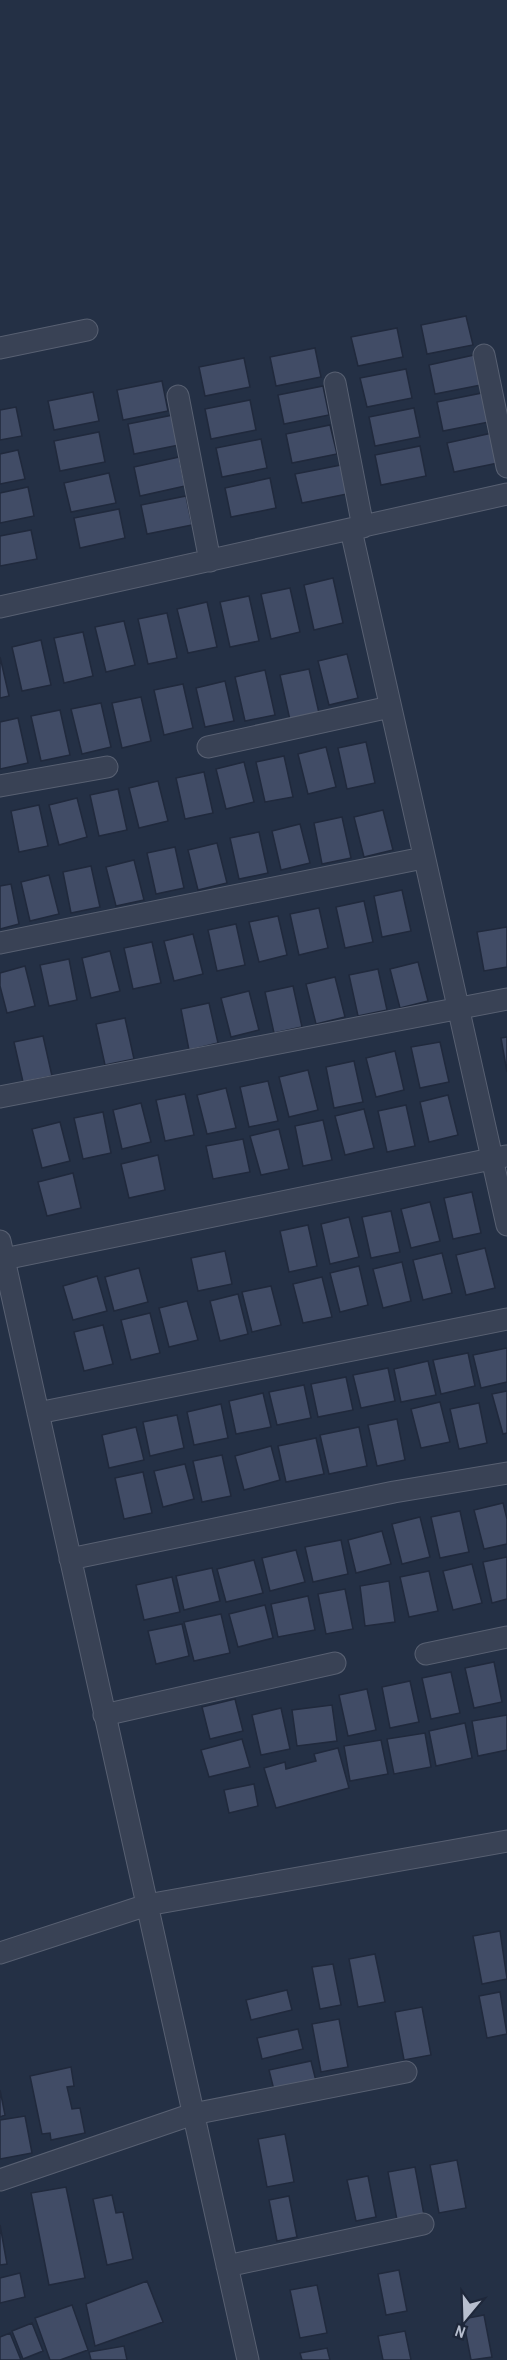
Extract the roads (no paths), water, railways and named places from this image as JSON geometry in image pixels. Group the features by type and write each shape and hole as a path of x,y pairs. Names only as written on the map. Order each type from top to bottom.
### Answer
{"street":[{"path":"0,348 87,330"},
{"path":"484,355 507,468"},
{"path":"335,384 357,529 390,706 457,1007 500,1157 507,1225"},
{"path":"178,396 210,561"},
{"path":"0,607 507,494"},
{"path":"208,747 390,706"},
{"path":"0,786 107,767"},
{"path":"0,943 423,858"},
{"path":"0,1097 507,999"},
{"path":"248,2360 2,1250 500,1157"},
{"path":"38,1413 507,1319"},
{"path":"70,1559 394,1492 507,1473"},
{"path":"426,1654 507,1637"},
{"path":"104,1715 335,1664"},
{"path":"0,1953 147,1905 507,1841"},
{"path":"0,2180 193,2114 406,2072"},
{"path":"227,2266 423,2224"}]}
